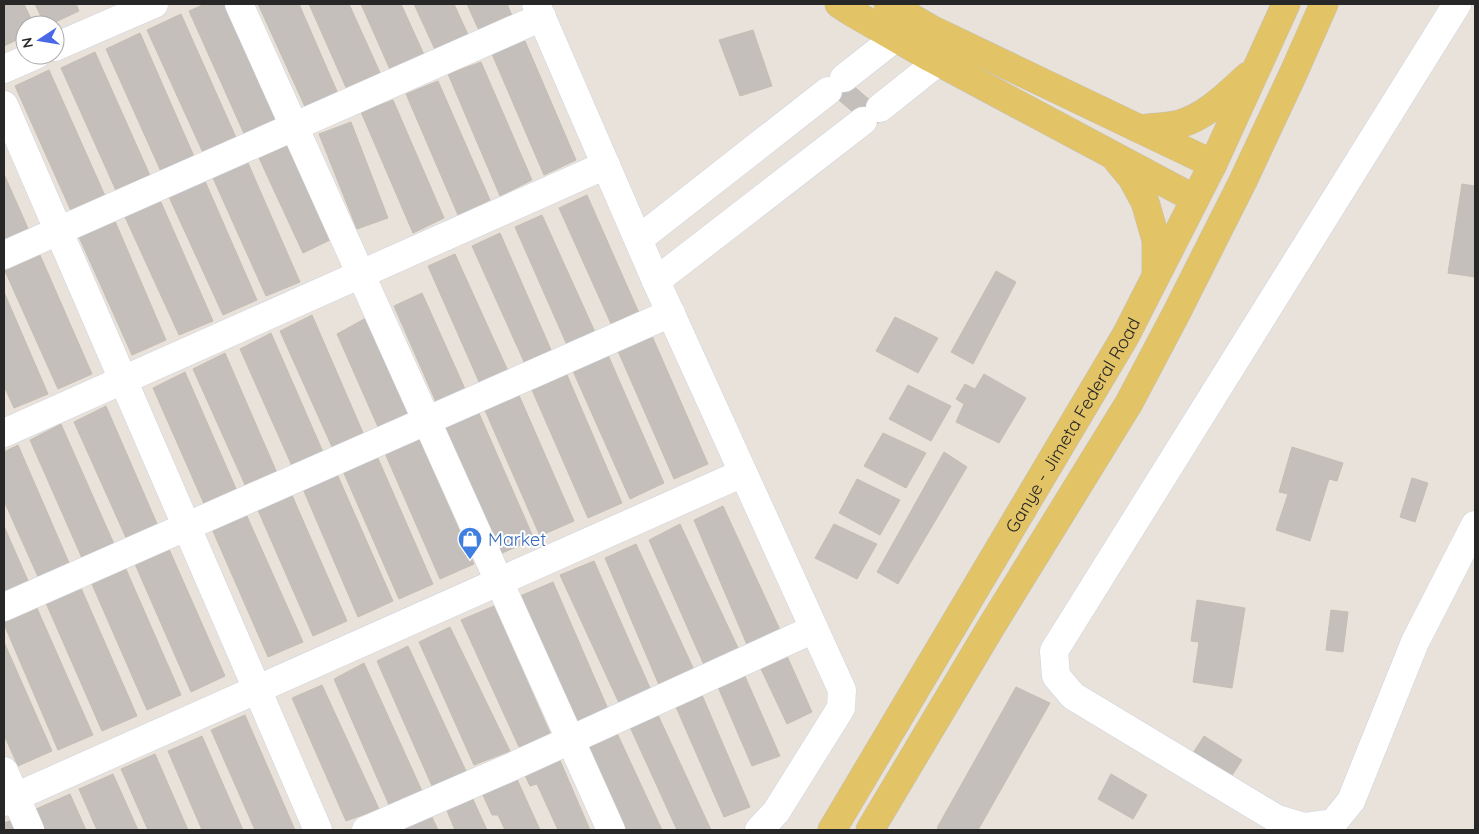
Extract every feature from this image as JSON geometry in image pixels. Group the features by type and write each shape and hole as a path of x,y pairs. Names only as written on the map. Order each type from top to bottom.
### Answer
{"main road":[{"path":"839,4 938,62 1195,199"},
{"path":"888,4 961,43 1213,164"},
{"name":"Ganye - Jimeta Federal Road","path":"832,830 1126,335 1213,164 1286,4"},
{"name":"Ganye - Jimeta Federal Road","path":"870,830 981,644 1129,403 1176,314 1242,181 1324,4"},
{"path":"1140,129 1179,124 1198,115 1226,97 1258,66"},
{"path":"1115,156 1132,178 1145,202 1156,240 1156,275"}],"lane":[{"path":"65,43 154,4"},
{"path":"239,4 611,830"},
{"path":"1458,4 1054,651 1056,676 1073,696 1277,819 1304,827 1328,827 1351,802 1415,642 1475,525"},
{"path":"4,255 295,126 539,10 656,281 842,690 841,708 776,812 759,830"},
{"path":"638,239 917,20"},
{"path":"656,281 872,115 961,43"},
{"path":"4,106 318,830"},
{"path":"4,432 606,165"},
{"path":"4,607 671,313"},
{"path":"9,799 743,473"},
{"path":"366,830 814,629"},
{"path":"4,771 9,799 30,830"}],"building":[{"path":"4,4 24,4 29,15 15,15 15,41 4,46"},
{"path":"35,4 76,4 79,11 65,18 65,15 40,15"},
{"path":"205,4 227,4 279,123 246,138 189,11"},
{"path":"258,4 299,4 339,96 307,111"},
{"path":"309,4 349,4 382,77 348,92"},
{"path":"361,4 401,4 426,59 392,74"},
{"path":"414,4 454,4 470,39 437,54"},
{"path":"467,4 507,4 514,20 481,35"},
{"path":"181,14 238,142 205,157 147,30"},
{"path":"753,30 772,86 740,96 719,40"},
{"path":"140,33 196,161 163,176 106,49"},
{"path":"525,41 576,160 544,175 492,54"},
{"path":"95,52 152,180 118,195 61,68"},
{"path":"481,62 532,180 500,196 448,74"},
{"path":"49,70 106,198 72,213 15,86"},
{"path":"837,72 885,113 873,129 828,91"},
{"path":"438,81 490,200 458,215 406,94"},
{"path":"393,100 444,218 413,233 361,112"},
{"path":"351,122 388,218 357,229 319,134"},
{"path":"287,146 330,240 303,253 259,158"},
{"path":"248,163 300,282 266,296 213,178"},
{"path":"4,174 30,233 4,245"},
{"path":"205,181 257,300 223,315 169,197"},
{"path":"1462,184 1475,186 1475,277 1448,273"},
{"path":"587,195 639,313 612,326 559,208"},
{"path":"161,202 213,321 179,335 125,217"},
{"path":"542,215 595,332 567,345 515,227"},
{"path":"115,221 166,340 132,355 79,237"},
{"path":"500,233 552,352 525,364 472,246"},
{"path":"455,254 508,371 480,384 428,266"},
{"path":"40,255 92,374 58,389 5,271"},
{"path":"996,271 1016,282 973,364 951,352"},
{"path":"4,292 48,394 14,408 4,386"},
{"path":"422,293 465,389 436,402 394,306"},
{"path":"312,315 364,435 333,449 280,331"},
{"path":"895,317 938,338 918,373 876,351"},
{"path":"366,318 411,413 378,427 337,334"},
{"path":"271,333 323,452 292,466 240,349"},
{"path":"652,336 708,464 674,479 618,351"},
{"path":"225,353 277,473 246,487 193,369"},
{"path":"608,355 664,483 630,499 573,371"},
{"path":"185,372 237,491 205,506 153,388"},
{"path":"984,374 1026,398 999,443 956,422 964,404 956,399 965,384 975,389"},
{"path":"567,375 622,503 588,518 532,390"},
{"path":"908,385 951,406 931,441 889,419"},
{"path":"518,393 574,521 540,536 484,408"},
{"path":"106,406 158,526 127,540 74,422"},
{"path":"478,411 534,539 500,554 444,426"},
{"path":"61,424 114,544 82,558 30,440"},
{"path":"883,433 926,453 906,488 864,466"},
{"path":"418,436 474,564 440,579 384,451"},
{"path":"18,445 70,565 39,579 4,501 4,452"},
{"path":"1292,447 1343,463 1337,481 1329,479 1310,541 1276,530 1288,494 1279,492"},
{"path":"944,452 967,467 898,584 877,572"},
{"path":"377,456 433,584 399,599 343,471"},
{"path":"337,474 393,601 358,617 303,489"},
{"path":"1412,478 1428,483 1415,522 1400,517"},
{"path":"857,479 900,500 880,535 839,513"},
{"path":"291,493 347,621 313,636 257,508"},
{"path":"723,506 781,632 748,647 694,520"},
{"path":"246,514 303,642 268,657 212,529"},
{"path":"680,524 739,650 704,665 649,540"},
{"path":"834,524 877,544 857,579 815,558"},
{"path":"4,526 29,583 4,594"},
{"path":"636,544 694,670 659,685 605,558"},
{"path":"169,549 225,676 191,692 135,564"},
{"path":"594,561 650,688 619,703 560,575"},
{"path":"125,567 181,695 147,710 91,582"},
{"path":"553,582 608,709 575,723 520,596"},
{"path":"81,588 137,716 102,731 46,603"},
{"path":"1197,600 1245,608 1232,688 1193,682 1199,642 1191,641"},
{"path":"36,606 93,735 58,750 4,624 4,621"},
{"path":"494,606 551,735 519,747 461,620"},
{"path":"1331,610 1348,612 1343,652 1326,650"},
{"path":"450,627 510,751 474,765 419,642"},
{"path":"4,642 52,751 18,766 4,735"},
{"path":"408,646 466,771 432,786 377,661"},
{"path":"787,656 812,712 787,724 761,669"},
{"path":"364,663 422,791 389,805 334,679"},
{"path":"744,674 780,756 752,766 718,687"},
{"path":"322,685 379,809 346,821 292,698"},
{"path":"1016,687 1050,703 978,830 941,830 937,828"},
{"path":"702,695 750,807 724,817 676,707"},
{"path":"245,715 295,830 255,830 211,730"},
{"path":"658,715 711,830 677,830 630,727"},
{"path":"616,731 662,830 627,830 587,744"},
{"path":"202,736 243,830 202,830 168,751"},
{"path":"1204,736 1242,760 1231,777 1193,753"},
{"path":"155,754 188,830 148,830 121,769"},
{"path":"559,758 590,830 558,830 537,784 530,786 524,773"},
{"path":"113,774 138,830 97,830 79,789"},
{"path":"1111,774 1147,795 1133,819 1098,799"},
{"path":"516,777 540,830 505,830 498,815 492,815 482,793"},
{"path":"70,794 86,830 45,830 36,809"},
{"path":"471,795 487,830 455,830 445,806"},
{"path":"431,815 438,830 405,830 404,826"},
{"path":"12,820 17,830 4,830 4,823"}],"place":[{"name":"Market","path":"470,560"}]}
